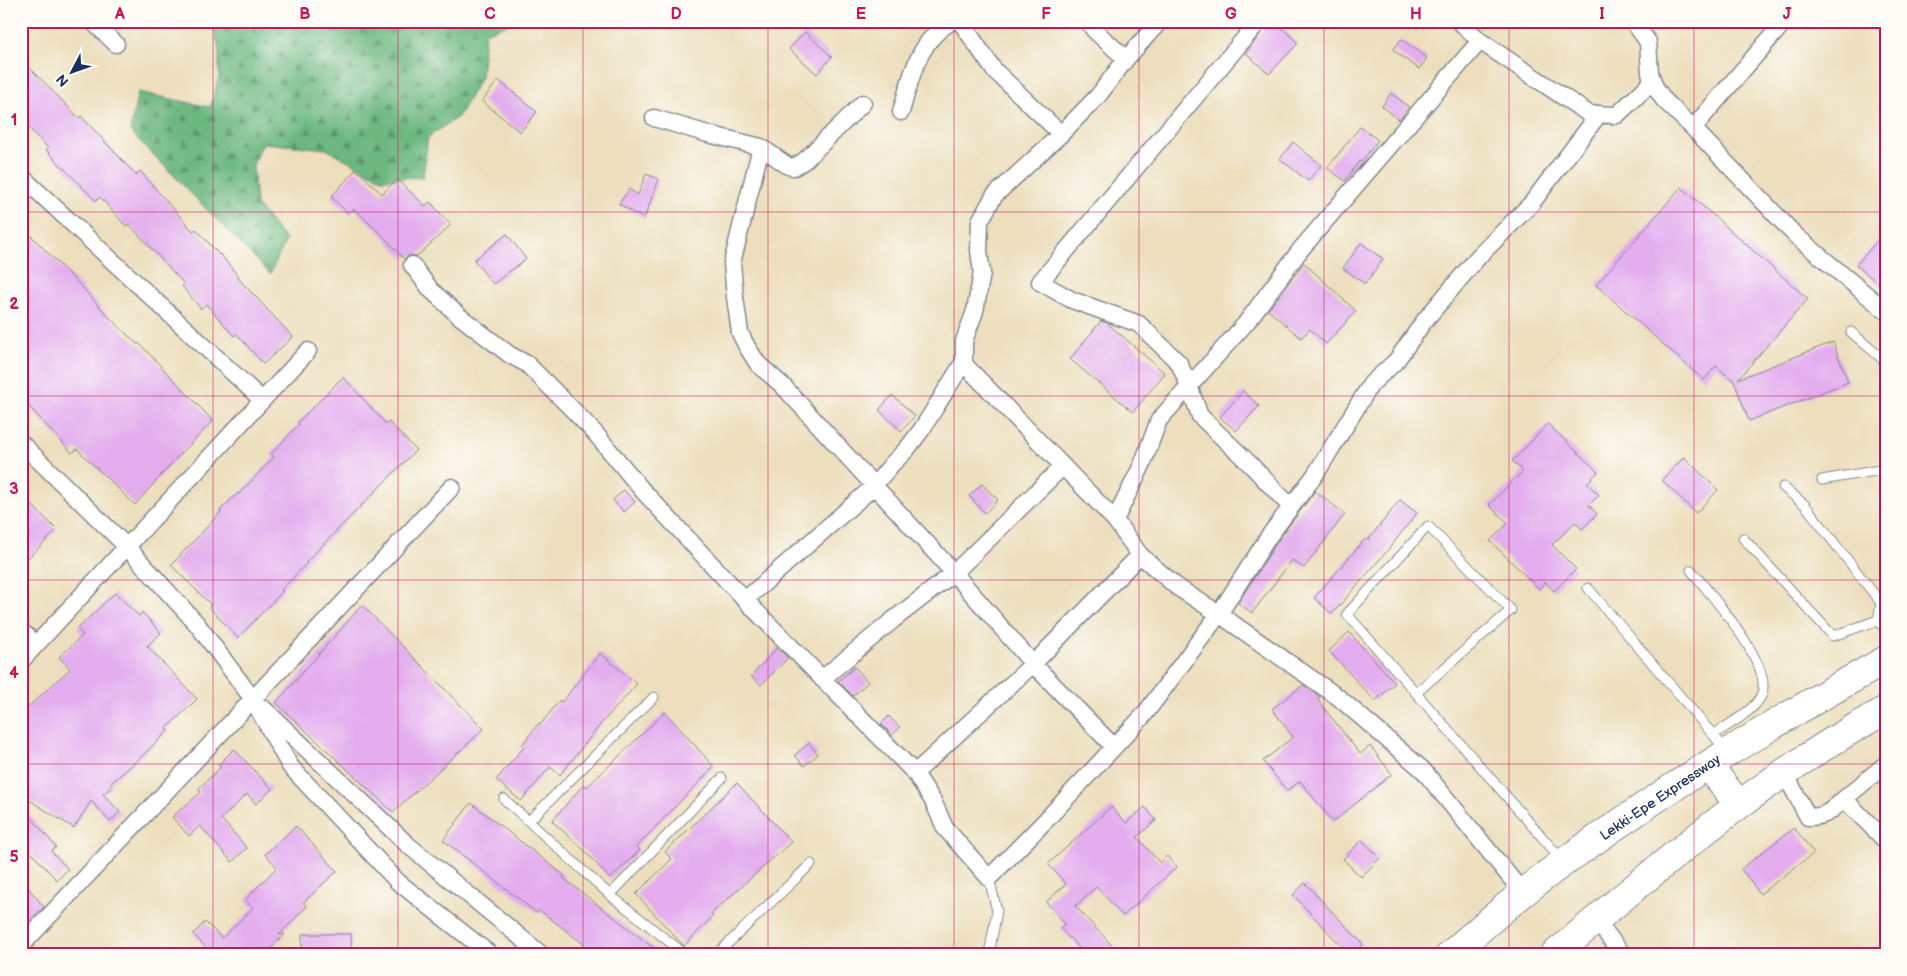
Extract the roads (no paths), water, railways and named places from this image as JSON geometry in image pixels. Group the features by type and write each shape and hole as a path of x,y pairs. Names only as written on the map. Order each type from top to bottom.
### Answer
{"highway":[{"name":"Lekki-Epe Expressway","path":"1450,955 1523,893 1717,750 1886,660"},
{"path":"1554,955 1739,805 1840,734 1886,710"},
{"path":"1717,750 1739,805"}],"street":[{"path":"92,21 116,44"},
{"path":"901,112 914,67 921,51 936,32 952,21"},
{"path":"960,21 994,70 1061,134"},
{"path":"1088,21 1094,30 1126,59"},
{"path":"745,600 873,487 892,464 907,450 964,361 964,341 975,311 982,273 978,251 980,221 994,196 1061,134 1098,96 1126,59 1160,21"},
{"path":"1259,21 1040,282 1072,300 1139,324 1179,362 1200,416 1291,507"},
{"path":"1459,21 1480,40 1589,114 1617,115 1653,81"},
{"path":"1633,21 1648,42 1650,73 1664,100 1796,236 1886,312"},
{"path":"1693,128 1785,21"},
{"path":"1115,520 1142,465 1159,420 1246,322 1301,249 1480,40"},
{"path":"654,118 761,147 788,166 794,167 804,161 863,103"},
{"path":"412,265 431,290 458,315 510,355 526,364 595,433 643,491 745,600 915,773 933,801 945,828 989,878 1144,715 1219,614 1270,536 1315,474 1371,384 1396,361 1425,320 1478,256 1531,204 1599,114"},
{"path":"761,147 732,263 740,333 747,347 758,364 783,386 1033,664 1114,747"},
{"path":"21,176 262,400"},
{"path":"21,661 308,351"},
{"path":"962,363 1115,520 1140,555 1176,586 1338,697 1422,770 1523,893"},
{"path":"21,443 126,546 197,624 252,698 290,766 296,773 398,882 491,955"},
{"path":"822,680 893,620 954,574 1063,466"},
{"path":"21,946 452,487"},
{"path":"915,773 1033,664 1140,555"},
{"path":"21,631 36,644"},
{"path":"252,698 408,845 542,955"},
{"path":"1784,772 1808,817 1820,817 1831,812 1886,764"},
{"path":"1844,799 1886,841"},
{"path":"1596,920 1623,955"}],"lane":[{"path":"1851,332 1886,362"},
{"path":"1822,480 1886,469"},
{"path":"1783,487 1805,505 1881,603 1878,620 1886,631"},
{"path":"1416,693 1511,610 1428,526 1347,614 1416,693 1564,862"},
{"path":"1743,538 1832,636 1878,620"},
{"path":"1588,588 1717,750 1761,698 1764,689 1760,668 1743,636 1691,570"},
{"path":"529,821 654,697"},
{"path":"610,895 722,778"},
{"path":"504,800 610,895 686,955"},
{"path":"716,955 811,864"},
{"path":"989,878 997,911 990,949 994,955"}]}
